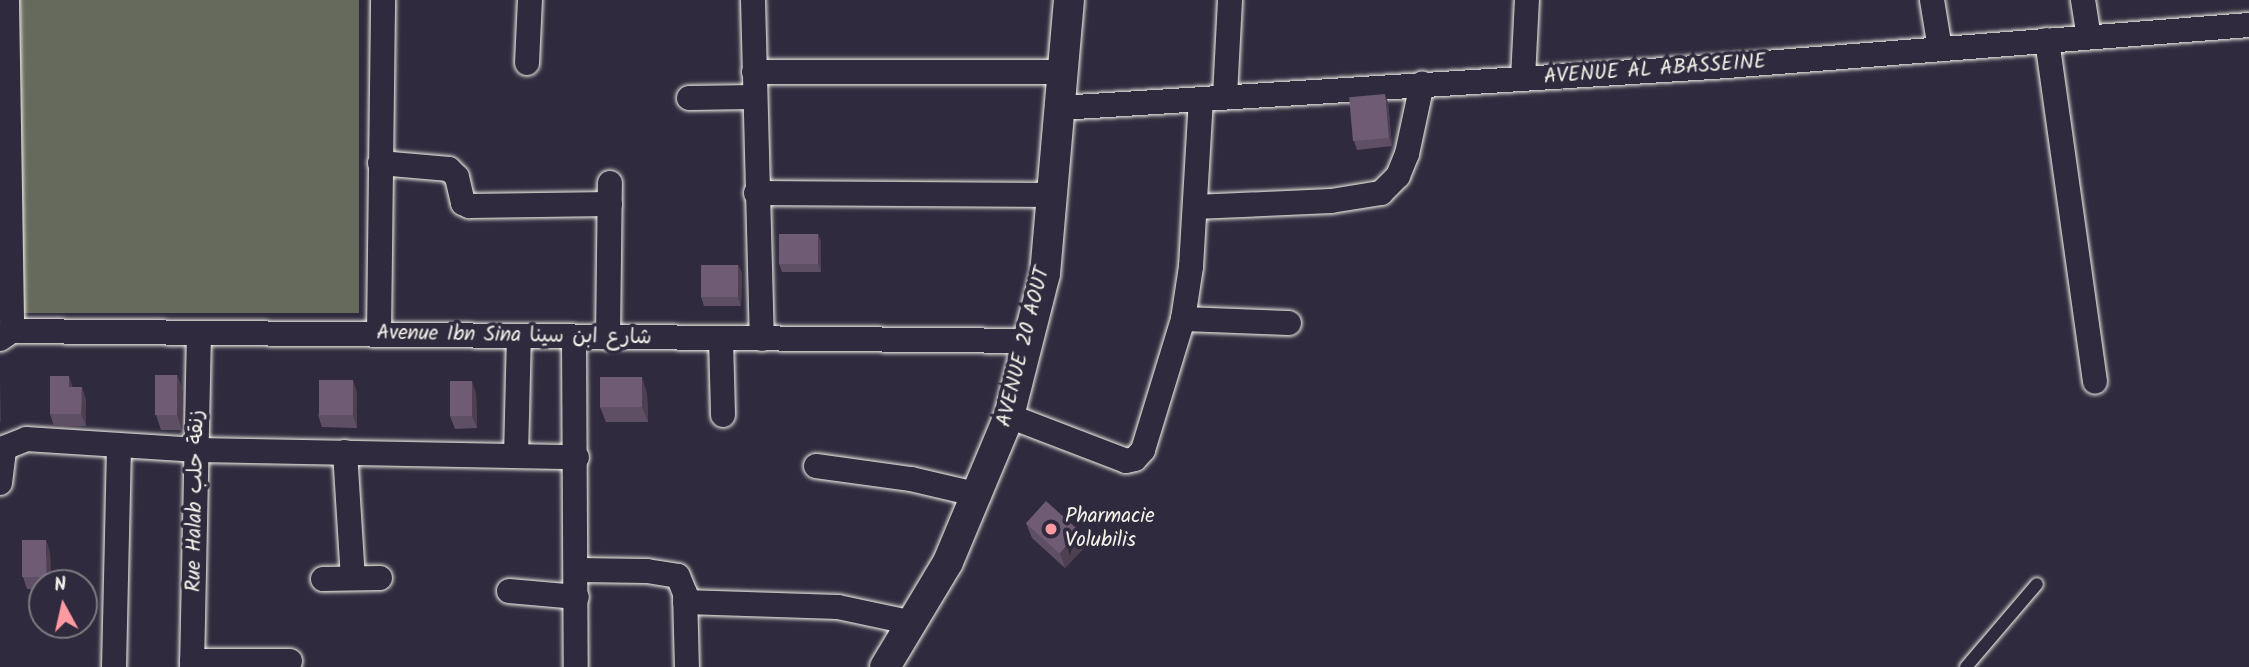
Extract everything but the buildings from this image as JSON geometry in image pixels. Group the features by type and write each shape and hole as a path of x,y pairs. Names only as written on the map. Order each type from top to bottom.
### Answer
{"street":[{"path":"6,335 3,63 7,0"},
{"path":"379,334 383,0"},
{"path":"527,63 530,0"},
{"path":"752,0 755,193 762,339"},
{"name":"AVENUE 20 AOUT","path":"885,667 948,562 979,495 1009,416 1030,341 1045,274 1069,0"},
{"path":"1009,416 1126,461 1136,459 1143,450 1184,318 1195,207 1230,0"},
{"path":"1523,78 1527,0"},
{"path":"1932,0 1940,49"},
{"path":"2083,0 2089,37"},
{"name":"AVENUE AL ABASSEINE","path":"1060,107 1523,78 2249,25"},
{"path":"2047,40 2095,382"},
{"path":"689,98 754,85 1062,72"},
{"path":"1195,207 1331,201 1381,192 1398,176 1407,154 1422,84"},
{"path":"380,163 452,171 463,202 469,206 610,194 608,338"},
{"path":"755,193 1053,195"},
{"path":"1184,318 1289,323"},
{"name":"Rue Halab زنقة حلب","path":"192,664 199,334"},
{"name":"Avenue Ibn Sina شارع ابن سينا","path":"6,335 379,334 1030,341"},
{"path":"516,456 519,337"},
{"path":"574,338 578,570 576,667"},
{"path":"721,338 723,415"},
{"path":"0,483 4,448 26,439 198,450 576,457"},
{"path":"114,667 119,446"},
{"path":"345,452 353,578"},
{"path":"816,466 911,479 979,495"},
{"path":"578,570 674,574 681,580 685,602 687,667"},
{"path":"323,579 380,578"},
{"path":"509,591 577,597"},
{"path":"685,602 838,607 913,623"},
{"path":"192,664 290,661"}],"lane":[{"path":"1966,667 2037,584"}],"green space":[{"path":"19,0 359,0 359,313 19,313"}],"place":[{"name":"Pharmacie Volubilis","path":"1051,529"}]}
